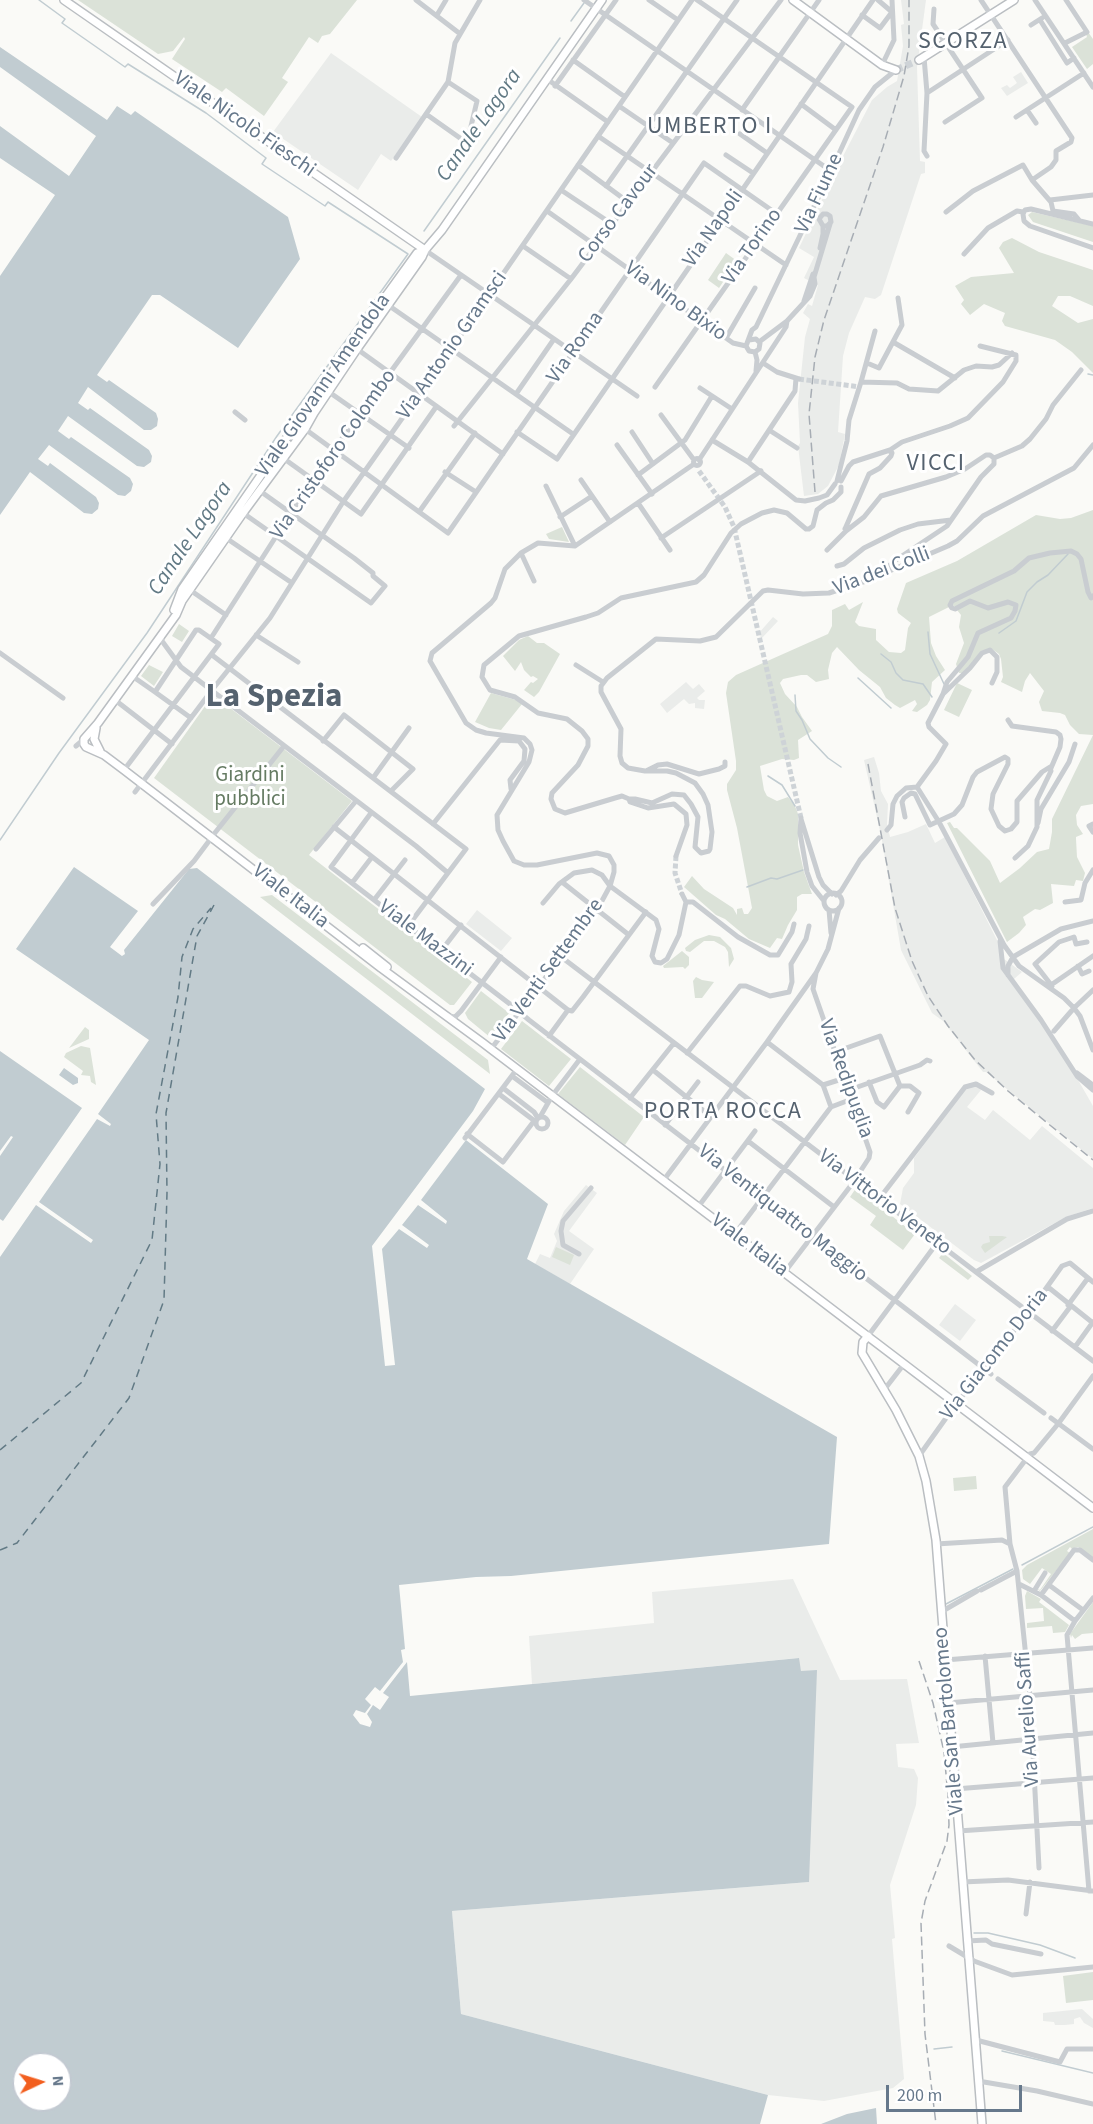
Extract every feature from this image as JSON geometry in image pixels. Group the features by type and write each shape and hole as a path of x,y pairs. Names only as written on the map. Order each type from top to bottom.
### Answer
{"main road":[{"name":"Viale Nicolò Fieschi","path":"64,0 425,250"},
{"name":"Viale Giovanni Amendola","path":"89,742 98,723 176,615 243,513 305,429 425,250 442,230 602,0"},
{"path":"793,0 883,65 896,70"},
{"path":"922,58 1014,0"},
{"name":"Viale Giovanni Amendola","path":"172,618 182,589 365,325 417,253 425,250"},
{"name":"Viale Italia","path":"89,742 193,822 200,823 234,849 236,855 517,1069 550,1099 698,1207 1093,1508"},
{"name":"Viale Italia","path":"423,998 433,1000 468,1027 471,1034"},
{"name":"Viale San Bartolomeo","path":"868,1336 863,1342 862,1353 919,1456 926,1481 936,1544 982,2124"}],"street":[{"path":"416,0 459,33"},
{"path":"436,15 446,0"},
{"path":"555,86 616,0"},
{"path":"649,0 678,20"},
{"name":"Via Antonio Gramsci","path":"135,792 270,618 343,502 451,350 692,0"},
{"path":"697,0 816,83"},
{"path":"606,186 737,0"},
{"name":"Corso Cavour","path":"456,424 571,279 781,0"},
{"path":"742,110 819,0"},
{"name":"Via Napoli","path":"518,432 557,459 667,296 873,0"},
{"path":"878,0 892,12"},
{"path":"881,81 885,72 883,65 894,38 892,0"},
{"path":"981,0 1072,139 1071,142 1057,150 1052,166 1032,180"},
{"path":"1035,0 1093,87"},
{"path":"1065,43 1087,32 1066,0"},
{"path":"396,158 448,82 452,54 459,33 478,1"},
{"path":"587,2 831,171"},
{"path":"934,9 933,24 982,98 945,122"},
{"path":"880,28 892,12"},
{"path":"862,15 894,38"},
{"path":"1031,25 1046,16"},
{"path":"1040,20 1067,63 1074,58"},
{"path":"927,93 1008,40"},
{"path":"922,58 927,93 924,151 927,156"},
{"path":"573,60 625,97"},
{"name":"Via Fiume","path":"754,344 752,330 756,327 859,110 871,91 896,70"},
{"path":"1016,117 1084,73"},
{"path":"547,80 608,122"},
{"path":"426,114 467,143 477,101 448,82"},
{"name":"Via Torino","path":"655,387 852,107 816,83"},
{"path":"801,104 836,129"},
{"path":"619,106 674,142"},
{"path":"1028,110 1036,123"},
{"path":"740,134 767,153"},
{"path":"598,136 786,265"},
{"path":"726,155 753,173"},
{"name":"Via Roma","path":"418,512 448,533 704,163 742,189"},
{"path":"578,165 628,202"},
{"path":"946,212 974,191 1020,165 1024,165 1032,180 1050,200 1053,211 1074,214 1079,220"},
{"path":"742,189 777,214"},
{"path":"561,190 612,224"},
{"path":"1050,200 1093,195"},
{"path":"964,254 988,228 1017,211 1023,212 1031,209 1093,224"},
{"name":"Via Nino Bixio","path":"547,211 737,346 754,344"},
{"path":"1023,212 1024,221 1030,226 1093,248"},
{"path":"754,344 787,321 812,292 813,279 823,234 823,226 819,219 825,214 831,218 830,224 813,279"},
{"path":"823,226 830,224"},
{"path":"523,246 571,279"},
{"path":"425,250 638,396"},
{"name":"Via Cristoforo Colombo","path":"211,638 333,451 461,275"},
{"path":"726,338 755,288"},
{"path":"867,363 879,368 893,342 902,322 898,298"},
{"path":"388,305 573,434"},
{"path":"534,581 521,553 538,543 575,546 697,464 786,327 787,321"},
{"path":"756,327 760,333 767,335"},
{"path":"675,856 687,825 686,814 674,804 648,808 630,802 622,796 571,812 557,811 553,805 552,794 578,765 587,750 588,739 567,719 538,713 514,697 490,690 482,677 484,665 519,636 598,613 621,598 696,582 704,575 730,533 741,524 762,513 774,510 787,513 806,529 813,526 817,510 841,492 837,485 847,441 849,420 875,331"},
{"path":"516,394 554,339"},
{"path":"893,342 955,378"},
{"path":"748,462 795,391 797,379 777,372 763,363 754,344"},
{"path":"754,344 756,374"},
{"path":"712,440 761,471 800,501 819,498 827,495 837,485 853,462 890,450 902,442 968,418 1003,382 1016,361 1016,355 1012,353 980,346"},
{"path":"357,349 456,424 474,433 502,454"},
{"path":"860,385 897,383 909,389 938,391 971,367 999,365 1012,353"},
{"path":"993,458 1022,446 1030,439 1081,370"},
{"path":"700,388 732,409"},
{"path":"329,392 409,448"},
{"path":"638,475 682,442 712,396"},
{"path":"283,458 361,514 436,407"},
{"path":"235,412 245,420"},
{"path":"661,415 697,464"},
{"path":"294,429 305,429 418,512 474,433"},
{"path":"769,430 797,448"},
{"path":"632,432 653,464"},
{"path":"617,444 651,494"},
{"name":"Via dei Colli","path":"603,682 656,639 700,641 716,637 763,591 829,594 913,562 957,541 982,516 1074,468 1093,445"},
{"path":"846,530 868,474 880,468 891,456 890,450"},
{"path":"827,550 846,530 864,517 881,496 946,477 990,454 994,464 981,477 951,520 941,531 893,561 882,573"},
{"path":"661,538 761,471"},
{"path":"446,473 476,492"},
{"path":"581,480 610,522"},
{"path":"546,486 575,546"},
{"path":"243,513 372,603 385,586 373,576 373,573 260,491"},
{"path":"560,516 592,496"},
{"path":"638,503 670,550"},
{"path":"837,567 864,548 900,530 918,524 951,520"},
{"path":"226,538 292,583"},
{"path":"917,788 946,744 929,727 928,723 948,682 968,657 978,633 1011,618 1016,605 1008,602 988,608 970,601 955,609 951,608 952,601 1014,572 1029,558 1071,551 1081,559 1088,592 1091,598 1093,596"},
{"name":"Via Venti Settembre","path":"491,1049 597,910 610,886 614,872 612,860 606,854 597,853 537,865 519,864 514,861 505,847 497,822 499,808 529,762 532,750 530,744 524,738 486,733 466,723 430,661 432,653 491,603 505,569 521,553"},
{"path":"190,591 226,615"},
{"path":"124,770 219,644 196,630 155,692"},
{"path":"161,634 162,641 181,667 240,708 284,746 448,873"},
{"path":"256,635 298,662"},
{"path":"154,644 171,654"},
{"path":"943,694 982,653 990,650 997,657 997,672 992,684"},
{"path":"0,653 63,698"},
{"path":"212,655 466,849 408,926"},
{"path":"576,665 603,682 603,698 622,734 620,756 622,763 628,768 672,772 695,783 703,794 711,815 712,832 709,851 701,853 697,850 698,817 692,804 684,795 672,794 652,803 629,800"},
{"path":"132,676 191,718"},
{"path":"115,700 172,744"},
{"path":"323,741 344,715 413,769 391,791"},
{"path":"1008,720 1012,726 1056,732 1060,735 1060,747 1037,800 1037,827"},
{"path":"373,778 409,728"},
{"path":"433,824 500,740 519,741 525,749 524,761 510,780 512,790"},
{"path":"1015,858 1028,846 1037,827 1041,808 1069,762 1076,744"},
{"path":"153,904 194,861 284,746"},
{"path":"905,817 902,801 910,793 915,794 930,825 959,810 977,772 1005,757 1008,759 1008,764 993,794 991,808 999,826 1005,831 1011,830 1017,822 1017,801 1042,772 1048,767 1051,768"},
{"path":"645,771 667,764 699,774 719,770 725,766 725,762"},
{"path":"887,830 891,825 893,804 897,796 906,788 917,788"},
{"path":"917,788 939,822 1011,955 1020,966 1053,988"},
{"path":"316,849 356,801"},
{"path":"350,839 371,813"},
{"path":"801,818 819,877 823,885 834,894 840,905 835,911 829,910 812,886 800,833 801,818"},
{"path":"1093,824 1089,826 1093,832"},
{"path":"334,827 570,1010"},
{"path":"824,901 827,896 841,891 860,860 879,838"},
{"name":"Viale Mazzini","path":"350,839 331,867 521,1009"},
{"path":"352,883 372,857"},
{"path":"374,900 405,860"},
{"path":"543,903 562,882 574,873 592,870 602,875 610,886 656,920 658,925 652,958 655,962 663,963 680,934 686,902 682,894"},
{"path":"1065,902 1081,900 1085,883 1093,870"},
{"path":"562,882 628,935"},
{"path":"663,1181 816,973 831,938 847,882"},
{"path":"686,902 693,902 738,938 770,955 778,955 792,932 794,924"},
{"path":"829,910 831,938"},
{"path":"549,1035 646,912"},
{"path":"1002,957 1025,949 1069,926 1093,921"},
{"path":"441,951 460,925"},
{"path":"687,1053 740,986 746,986 770,996 789,992 792,982 791,964 806,939 809,926"},
{"path":"1069,926 1070,938"},
{"path":"1000,937 1003,968 1083,1083 1093,1087"},
{"path":"1087,942 1076,944 1074,937 1059,942 1035,964 1053,988 1080,1016 1093,1050"},
{"path":"1020,966 1020,957 1025,949"},
{"path":"1002,957 1011,955"},
{"path":"1008,976 1007,969 1011,955"},
{"path":"1053,988 1093,956"},
{"path":"446,1016 455,1017 501,957"},
{"name":"Via Vittorio Veneto","path":"558,959 593,981 1093,1361"},
{"path":"1078,966 1082,974"},
{"path":"1076,979 1089,970"},
{"name":"Via Redipuglia","path":"816,973 813,986 817,1001 869,1146 869,1158 854,1180"},
{"path":"1054,1031 1093,990"},
{"name":"Via Redipuglia","path":"799,998 809,994 817,1001"},
{"name":"Via Ventiquattro Maggio","path":"521,1009 523,1015 991,1374"},
{"path":"835,1052 880,1036 900,1086"},
{"path":"767,1042 823,1085 831,1107"},
{"path":"630,1098 674,1043"},
{"path":"517,1069 466,1136 503,1162 580,1059"},
{"path":"849,1090 920,1065 927,1060 930,1061"},
{"path":"920,1065 924,1071"},
{"path":"653,1071 710,1116"},
{"path":"1075,1072 1093,1087"},
{"path":"512,1076 550,1099"},
{"path":"823,1085 845,1078"},
{"path":"665,1125 698,1082"},
{"path":"869,1082 877,1102 884,1107 900,1086"},
{"path":"879,1199 965,1087 976,1084 992,1093"},
{"path":"900,1086 910,1086 919,1093 908,1112"},
{"path":"503,1088 534,1112 537,1119"},
{"path":"499,1094 537,1119"},
{"path":"734,1235 831,1107 852,1099"},
{"path":"698,1207 755,1131"},
{"path":"748,1141 834,1207"},
{"path":"784,1273 854,1180"},
{"path":"579,1254 563,1245 561,1231 591,1188"},
{"path":"976,1272 1067,1219 1093,1212"},
{"path":"868,1336 938,1244"},
{"name":"Via Giacomo Doria","path":"919,1456 1062,1266 1070,1263 1091,1280"},
{"path":"1052,1331 1091,1280"},
{"path":"1048,1287 1093,1323 1075,1347"},
{"path":"884,1390 901,1368"},
{"path":"941,1612 1017,1571 1017,1561 1010,1544 1005,1487 1030,1454 1034,1453 1058,1424 1093,1376"},
{"path":"1000,1381 1044,1413"},
{"path":"1051,1418 1092,1447"},
{"path":"936,1544 1002,1540 1010,1544"},
{"path":"1041,1595 1074,1550 1080,1550 1093,1560"},
{"name":"Via Aurelio Saffi","path":"1017,1571 1030,1696 1039,1868"},
{"path":"1034,1591 1045,1573"},
{"path":"1019,1584 1041,1595 1075,1621"},
{"path":"1049,1585 1083,1611"},
{"path":"963,1882 1002,1880 1091,1891 1067,1635 1093,1598"},
{"path":"945,1660 1093,1648"},
{"path":"985,1656 993,1743"},
{"path":"948,1703 1093,1690"},
{"path":"951,1747 1093,1733"},
{"path":"955,1789 1093,1778"},
{"path":"958,1831 1093,1822"},
{"path":"1026,1914 1030,1882"},
{"path":"968,1941 986,1940 992,1944 1041,1954"},
{"path":"949,1946 1012,1975 1093,1967"},
{"path":"976,2040 1060,2062 1067,2049 1093,2049"},
{"path":"978,2081 1093,2104"}],"shaded area":[{"path":"901,0 926,0 917,67 920,161 925,162 925,173 921,174 881,295 875,299 865,297 849,333 843,356 838,432 845,434 839,465 828,486 818,494 804,496 798,446 800,443 798,403 805,337 810,319 803,313 808,304 812,306 818,285 804,278 814,257 799,248 872,100 897,81 903,46 901,25 904,24"},
{"path":"0,47 107,120 117,106 131,115 135,111 288,217 300,259 238,348 160,295 152,295 97,375 107,382 109,380 156,413 157,426 151,430 144,430 88,387 78,403 88,410 90,408 149,450 152,456 151,462 144,467 137,466 68,416 58,431 69,439 71,437 130,478 133,484 131,491 125,496 118,495 49,445 38,459 48,466 50,463 96,497 99,503 98,509 92,514 84,513 30,472 0,515 0,276 55,195 0,158 0,126 69,176 96,136 0,67"},
{"path":"331,53 422,117 391,161 381,154 358,190 273,132"},
{"path":"1021,72 1028,83 1007,96 1001,88 1007,85 1010,88 1017,83 1013,77"},
{"path":"773,617 778,621 762,638 758,634"},
{"path":"686,682 693,689 699,684 705,691 697,698 705,700 704,709 695,708 695,703 689,704 684,699 667,713 660,704"},
{"path":"874,757 881,791 888,804 887,824 890,837 926,824 935,843 945,837 1000,946 1004,959 1022,972 1014,979 1054,1038 1093,1106 1093,1159 986,1072 983,1072 943,1021 932,1013 901,950 881,835 864,760"},
{"path":"74,867 138,911 110,947 122,956 125,954 124,950 189,869 197,868 485,1089 473,1111 372,1246 385,1366 395,1365 382,1249 399,1229 427,1248 429,1245 402,1225 418,1205 446,1224 447,1221 421,1200 466,1140 548,1204 527,1259 837,1437 829,1544 399,1585 405,1649 401,1650 403,1662 380,1691 375,1687 365,1699 371,1705 365,1713 356,1710 353,1715 360,1724 370,1727 372,1722 367,1714 373,1705 380,1710 389,1697 383,1693 407,1662 410,1696 799,1658 801,1671 817,1670 809,1882 452,1911 461,2014 768,2095 760,2124 0,2124 0,1257 36,1205 91,1243 93,1240 39,1202 97,1119 110,1126 111,1124 98,1114 149,1040 16,949"},
{"path":"477,910 512,938 501,951 466,924"},
{"path":"0,1051 82,1108 3,1221 0,1219 0,1156 13,1137 11,1136 0,1151"},
{"path":"64,1068 78,1078 78,1083 73,1085 59,1075"},
{"path":"977,1085 981,1090 967,1107 985,1120 993,1110 1030,1140 1042,1126 1093,1168 1093,1208 1066,1217 981,1263 900,1204 903,1188 914,1173 914,1158 965,1089"},
{"path":"586,1185 597,1193 569,1231 594,1249 570,1284 535,1264 540,1254 550,1258 557,1241 554,1234 564,1211"},
{"path":"955,1304 976,1320 960,1341 939,1325"},
{"path":"793,1579 840,1680 907,1679 919,1743 896,1744 898,1767 914,1769 918,1778 916,1805 890,1885 895,1938 892,1939 904,2079 893,2088 824,2101 768,2095 461,2014 452,1911 809,1882 801,1671 798,1658 532,1684 529,1636 654,1623 652,1592"},
{"path":"1082,2009 1093,2019 1093,2028 1084,2023 1080,2017 1074,2019 1074,2024 1065,2025 1043,2021 1043,2013"},
{"path":"876,2108 877,2124 821,2124 847,2114"}],"green space":[{"path":"78,0 357,0 330,34 322,36 318,43 309,37 282,78 288,82 264,116 226,88 222,92 172,59 185,39 184,37 173,51 158,54"},
{"path":"1088,32 1093,39 1093,64 1087,69 1072,47 1087,37"},
{"path":"1032,212 1093,226 1093,242 1033,222 1028,215"},
{"path":"1012,238 1039,252 1093,270 1093,306 1070,296 1058,296 1052,306 1078,323 1093,319 1093,373 1072,352 1055,340 1005,326 1002,321 1005,313 984,304 970,315 961,304 964,300 955,286 971,277 1014,273 999,248 1003,242"},
{"path":"726,253 737,261 719,288 708,280"},
{"path":"1093,510 1093,735 1079,734 1070,725 1065,715 1042,711 1039,702 1044,691 1030,673 1022,692 1001,682 1003,677 1001,659 999,654 992,649 981,651 962,673 959,673 956,664 964,643 959,627 961,615 953,605 929,617 931,643 945,670 932,682 930,700 927,705 917,712 912,711 917,704 915,700 900,708 886,698 880,687 859,670 837,647 832,653 828,670 829,679 816,682 807,675 801,675 783,679 780,683 785,694 797,707 812,731 798,740 799,758 782,759 760,766 767,796 777,801 788,797 795,806 798,814 798,845 812,894 802,894 797,897 797,910 782,939 777,938 770,948 749,939 725,919 716,915 684,887 692,876 704,889 733,908 737,915 737,909 742,908 744,914 748,914 752,908 737,828 727,790 727,784 736,770 726,693 728,682 736,675 828,634 832,626 832,610 845,604 849,610 863,602 855,622 859,626 876,629 876,640 889,652 901,653 905,650 908,628 911,623 898,613 897,609 906,583 957,561 1036,515 1060,519 1071,518"},
{"path":"562,527 569,542 549,539 546,534"},
{"path":"179,624 189,631 182,642 172,636"},
{"path":"528,636 560,654 534,697 524,690 531,682 538,679 531,677 524,670 521,662 515,671 503,656 519,640"},
{"path":"149,665 163,672 154,686 141,676"},
{"path":"957,683 972,690 959,717 944,710"},
{"path":"491,693 522,704 501,730 475,722"},
{"name":"Giardini pubblici","path":"213,695 352,801 309,855 472,982 454,1005 450,1005 154,778"},
{"path":"1093,735 1093,804 1081,806 1076,815 1077,825 1083,834 1076,839 1077,857 1085,873 1083,881 1076,880 1074,886 1051,884 1053,903 1040,910 1035,909 1023,917 1026,925 1007,942 947,823 950,822 954,828 957,828 990,861 1000,883 1037,852 1049,849 1052,819"},
{"path":"272,895 488,1060 490,1074 260,897"},
{"path":"709,935 720,937 731,948 734,959 729,967 728,952 725,947 714,941 704,941 690,952 686,951 685,948 695,940"},
{"path":"682,951 689,957 689,965 685,969 683,967 664,968 663,966"},
{"path":"696,977 714,982 702,998 695,998 693,981"},
{"path":"481,991 509,1013 491,1038 468,1019 465,1013"},
{"path":"522,1021 571,1059 549,1086 501,1049"},
{"path":"85,1027 89,1030 89,1039 69,1048"},
{"path":"81,1046 90,1048 96,1085 91,1082 90,1076 81,1075 83,1071 64,1057 66,1053"},
{"path":"580,1067 644,1117 625,1145 558,1094"},
{"path":"856,1188 915,1234 903,1250 870,1225 876,1216 850,1197"},
{"path":"989,1236 1007,1237 985,1253 981,1247 990,1242"},
{"path":"556,1247 574,1255 570,1265 552,1257"},
{"path":"943,1253 972,1276 968,1280 939,1258"},
{"path":"976,1476 977,1489 954,1491 953,1478"},
{"path":"1093,1529 1093,1558 1078,1547 1072,1549 1070,1547 1067,1551 1070,1553 1040,1591 1036,1588 1040,1590 1051,1574 1042,1568 1030,1584 1023,1579 1022,1570 1027,1565"},
{"path":"1027,1591 1041,1599 1039,1602 1069,1625 1065,1632 1053,1633 1052,1626 1027,1628 1027,1623 1044,1621 1043,1608 1026,1609"},
{"path":"1093,1602 1093,1633 1082,1634 1075,1639 1072,1635 1071,1638 1070,1634"},
{"path":"1093,1972 1093,2000 1066,2003 1063,1976"}],"waterway":[{"name":"Canale Lagora","path":"0,840 59,753 147,633 277,436 408,254 328,202 325,206 262,164 266,158 206,113 128,64 125,67 62,23 65,19 39,0"},
{"name":"Canale Lagora","path":"571,21 584,3"},
{"name":"Canale Lagora","path":"424,231 560,38"},
{"path":"1088,374 1093,375"},
{"path":"999,633 1016,621 1027,592 1048,575 1068,554"},
{"path":"928,632 930,654 944,684"},
{"path":"881,654 891,662 896,673 903,680 923,684 932,697"},
{"path":"858,678 891,708"},
{"path":"795,695 796,711 810,739 828,758 841,767"},
{"path":"768,776 782,785 795,806"},
{"path":"747,887 803,870"},
{"path":"1022,1565 1093,1527"},
{"path":"946,1604 1013,1569"},
{"path":"974,1933 988,1933 1040,1945 1075,1958"},
{"path":"934,2049 952,2047"},
{"path":"1002,2051 1093,2073"}],"ferry route":[{"path":"0,1550 17,1543 129,1398 164,1300 167,1193 166,1113 197,936 214,905"},
{"path":"0,1450 81,1383 152,1240 160,1164 156,1114 178,997 182,957 193,929 211,908"}],"tunnel":[{"path":"896,70 919,60"},
{"path":"799,379 860,387"},
{"path":"699,471 725,507 734,527 801,818"},
{"path":"676,856 675,873 682,894"}],"railway":[{"path":"815,492 809,414 815,357 824,320 883,147 904,76 909,46 909,0"},
{"path":"868,764 895,908 912,961 928,996 975,1060 1008,1091 1093,1160"},
{"path":"919,1661 933,1703 944,1752 948,1796 947,1841 925,1901 921,1923 925,2034 936,2124"}],"district":[{"name":"SCORZA","path":"963,43"},
{"name":"UMBERTO I","path":"710,128"},
{"name":"VICCI","path":"936,465"},
{"name":"La Spezia","path":"274,699"},
{"name":"PORTA ROCCA","path":"723,1113"}]}
